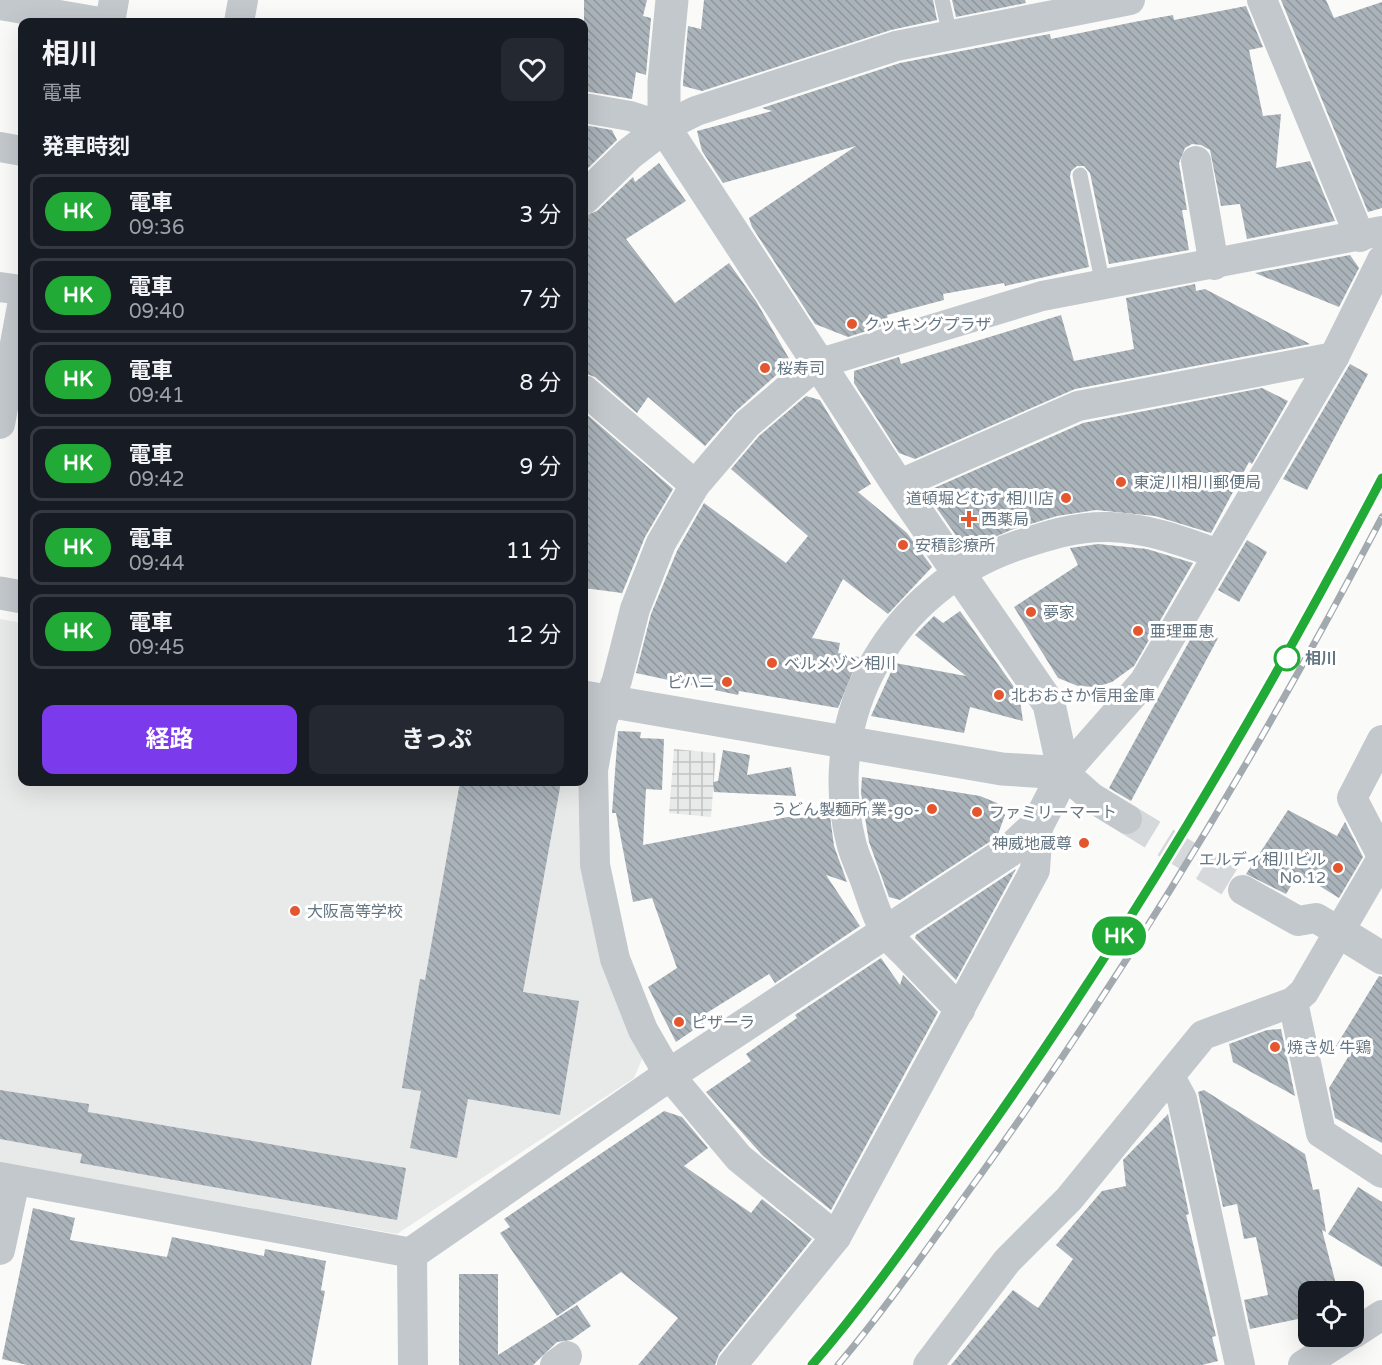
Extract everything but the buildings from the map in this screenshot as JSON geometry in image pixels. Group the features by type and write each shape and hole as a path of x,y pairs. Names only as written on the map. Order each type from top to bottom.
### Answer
{"street":[{"path":"111,18 114,0"},
{"path":"240,18 243,0"},
{"path":"672,0 664,82 664,127 817,364 1049,704 1064,773 1091,797 1127,819"},
{"path":"588,194 630,154 664,127 696,111 896,46 1130,0"},
{"path":"836,1237 739,1158 669,1075 643,1030 615,958 595,865 593,771 602,721 596,700 661,543 695,485 747,424 817,364 1042,296 1371,234 1262,0"},
{"path":"0,5 76,18"},
{"path":"588,109 630,116 664,127"},
{"path":"0,147 18,150"},
{"path":"1196,161 1214,265"},
{"path":"0,1250 8,1179 412,1253 669,1075 1009,851 1038,824 1064,773 1144,682 1334,357 1382,260"},
{"path":"0,287 18,289"},
{"path":"0,424 18,327"},
{"path":"898,485 1078,406 1334,357"},
{"path":"588,393 695,485"},
{"path":"960,1010 885,932 851,841 845,802 847,741 861,688 884,645 915,607 958,572 1002,551 1059,532 1107,527 1156,532 1218,554"},
{"path":"0,593 18,596"},
{"path":"596,700 1002,769 1064,773"},
{"path":"928,1365 1006,1261 1069,1199 1203,1035 1293,1002 1304,992 1382,857 1352,798 1382,740"},
{"path":"732,1365 836,1237 1035,870 1038,824"},
{"path":"1243,890 1298,921 1316,918 1382,958"},
{"path":"1293,1002 1321,1133 1382,1173"},
{"path":"1170,1077 1182,1099 1239,1365"},
{"path":"412,1253 413,1365"},
{"path":"1364,1327 1382,1315"},
{"path":"1303,1365 1331,1347"}],"lane":[{"path":"942,0 950,35"},
{"path":"1080,175 1102,285"}],"shaded area":[{"name":"大阪高等学校","path":"0,619 18,622 18,786 578,786 580,863 600,960 643,1057 634,1078 397,1234 0,1163"},
{"path":"674,749 716,753 711,817 669,813"}],"tunnel":[{"path":"1127,819 1243,890"}],"railway":[{"path":"812,1365 871,1293 1021,1084 1162,871 1287,658 1382,478"},
{"path":"838,1365 894,1295 981,1174 1090,1015 1142,934 1242,770 1382,517"}],"train":[{"name":"HK","path":"812,1365 871,1293 1022,1084 1162,871 1287,658 1382,478"}],"place":[{"name":"クッキングプラザ","path":"852,324"},
{"name":"桜寿司","path":"765,368"},
{"name":"東淀川相川郵便局","path":"1121,482"},
{"name":"道頓堀どむす 相川店","path":"1066,498"},
{"name":"西薬局","path":"969,519"},
{"name":"安積診療所","path":"903,545"},
{"name":"夢家","path":"1031,612"},
{"name":"亜理亜恵","path":"1138,631"},
{"name":"相川","path":"1287,658"},
{"name":"ベルメゾン相川","path":"772,663"},
{"name":"ビハニ","path":"727,682"},
{"name":"北おおさか信用金庫","path":"999,695"},
{"name":"うどん製麺所 業-go-","path":"932,809"},
{"name":"ファミリーマート","path":"977,812"},
{"name":"神威地蔵尊","path":"1084,843"},
{"name":"エルディ相川ビル No.12","path":"1338,868"},
{"name":"大阪高等学校","path":"295,911"},
{"name":"ピザーラ","path":"679,1022"},
{"name":"焼き処 牛鶏","path":"1275,1047"}]}
